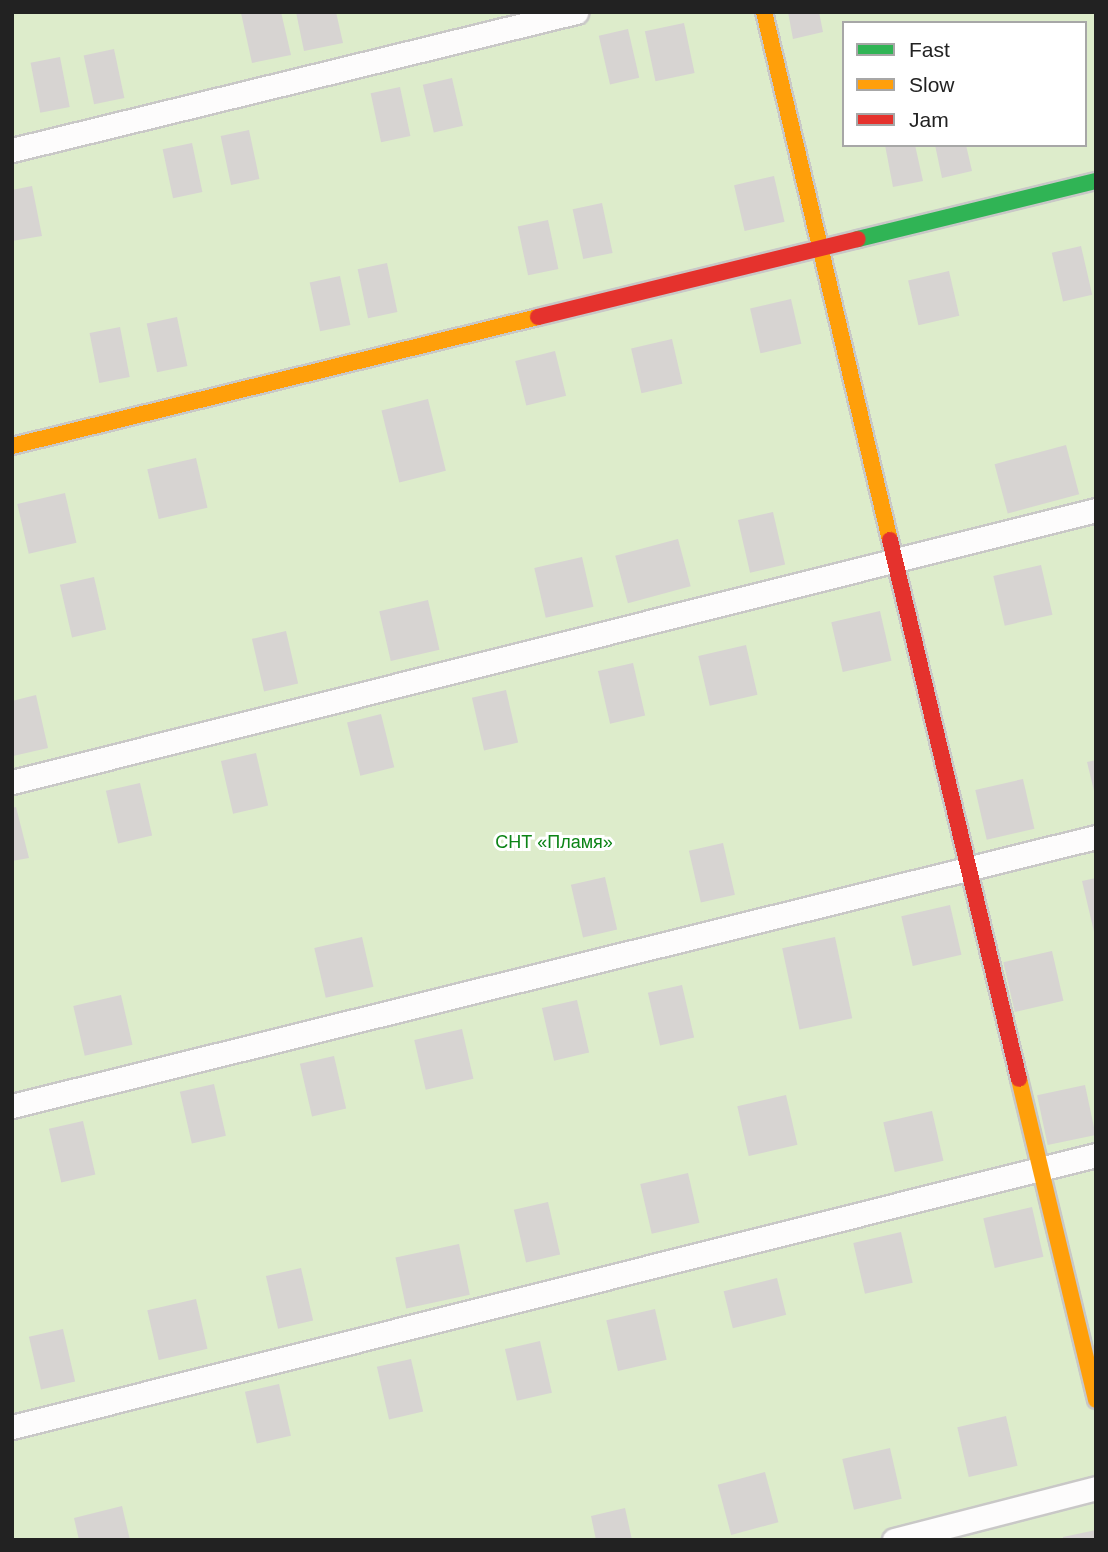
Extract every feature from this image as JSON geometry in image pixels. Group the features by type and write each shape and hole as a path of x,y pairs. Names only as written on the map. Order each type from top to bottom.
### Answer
{"street":[{"path":"764,12 823,250 893,559 971,867 1039,1170 1096,1400"},
{"path":"12,446 823,250 1096,181"}],"lane":[{"path":"12,150 576,12"},
{"path":"12,782 1096,510"},
{"path":"12,1106 1096,837"},
{"path":"12,1427 1096,1155"},
{"path":"894,1540 1096,1488"}],"green space":[{"name":"СНТ «Пламя»","path":"12,12 1096,12 1096,1540 12,1540"}],"building":[{"path":"281,12 291,55 252,63 241,13"},
{"path":"296,12 336,12 343,43 304,51"},
{"path":"788,12 819,12 823,32 793,39"},
{"path":"684,23 695,73 655,81 645,31"},
{"path":"628,29 639,78 610,84 599,36"},
{"path":"114,49 124,98 94,104 84,55"},
{"path":"60,57 70,107 40,113 31,63"},
{"path":"452,78 463,126 434,132 423,85"},
{"path":"400,87 410,136 381,142 371,93"},
{"path":"249,130 259,179 231,185 221,136"},
{"path":"192,143 202,192 173,198 163,149"},
{"path":"885,147 915,147 923,181 893,187"},
{"path":"935,147 966,147 972,171 942,178"},
{"path":"774,176 785,222 745,231 734,185"},
{"path":"32,186 42,236 12,241 12,190"},
{"path":"602,203 613,253 583,259 573,209"},
{"path":"548,220 558,269 528,275 518,226"},
{"path":"1081,246 1092,295 1063,301 1052,253"},
{"path":"387,263 397,312 368,318 358,269"},
{"path":"949,271 959,316 918,325 908,280"},
{"path":"340,276 350,325 320,331 310,282"},
{"path":"791,299 801,344 760,353 750,308"},
{"path":"177,317 187,366 157,372 147,323"},
{"path":"120,327 130,377 99,383 90,333"},
{"path":"672,339 682,384 641,393 631,348"},
{"path":"555,351 566,396 526,406 515,361"},
{"path":"428,399 446,471 399,482 381,411"},
{"path":"1066,445 1079,494 1008,513 995,464"},
{"path":"196,458 207,508 159,519 147,469"},
{"path":"65,493 76,543 29,554 17,504"},
{"path":"773,512 785,565 750,573 738,520"},
{"path":"678,539 691,586 628,603 615,556"},
{"path":"582,557 593,607 546,618 534,568"},
{"path":"1041,565 1052,615 1005,626 993,576"},
{"path":"94,577 106,630 72,637 60,585"},
{"path":"428,600 439,650 391,661 379,611"},
{"path":"880,611 891,661 843,672 831,622"},
{"path":"286,631 298,684 264,691 252,639"},
{"path":"746,645 757,695 710,706 698,656"},
{"path":"633,663 645,716 610,724 598,671"},
{"path":"506,690 518,743 484,750 472,698"},
{"path":"36,695 48,748 13,756 12,701"},
{"path":"381,714 394,767 360,776 347,722"},
{"path":"256,753 268,806 233,814 221,761"},
{"path":"1096,760 1096,795 1095,795 1087,762"},
{"path":"1023,779 1034,829 987,840 975,790"},
{"path":"140,783 152,836 118,843 106,791"},
{"path":"16,807 29,858 12,861 12,808"},
{"path":"723,843 735,895 701,903 689,851"},
{"path":"605,877 617,930 583,937 571,885"},
{"path":"1096,878 1096,936 1095,936 1082,881"},
{"path":"950,905 961,955 913,966 901,916"},
{"path":"362,937 373,987 326,998 314,948"},
{"path":"835,937 852,1018 799,1029 782,948"},
{"path":"1052,951 1063,1001 1015,1012 1003,962"},
{"path":"682,985 694,1038 660,1045 648,993"},
{"path":"121,995 132,1045 85,1056 73,1006"},
{"path":"577,1000 589,1053 554,1061 542,1008"},
{"path":"462,1029 473,1079 426,1090 414,1040"},
{"path":"334,1056 346,1109 312,1116 300,1064"},
{"path":"214,1084 226,1136 192,1144 180,1092"},
{"path":"1085,1085 1096,1135 1048,1145 1037,1095"},
{"path":"786,1095 797,1145 749,1156 737,1106"},
{"path":"932,1111 943,1161 895,1172 883,1122"},
{"path":"83,1121 95,1175 61,1182 49,1129"},
{"path":"688,1173 699,1223 652,1234 640,1184"},
{"path":"548,1202 560,1255 526,1262 514,1210"},
{"path":"1032,1207 1043,1257 995,1268 983,1218"},
{"path":"901,1232 913,1283 865,1294 853,1243"},
{"path":"459,1244 470,1295 406,1308 395,1258"},
{"path":"301,1268 313,1321 278,1329 266,1276"},
{"path":"777,1278 786,1315 733,1328 724,1291"},
{"path":"196,1299 207,1349 159,1360 147,1310"},
{"path":"655,1309 667,1360 618,1371 606,1320"},
{"path":"63,1329 75,1382 41,1389 29,1337"},
{"path":"540,1341 552,1393 517,1401 505,1349"},
{"path":"411,1359 423,1412 389,1419 377,1367"},
{"path":"279,1384 291,1436 257,1444 245,1392"},
{"path":"1006,1416 1017,1466 969,1477 957,1427"},
{"path":"890,1448 902,1499 854,1510 842,1459"},
{"path":"765,1472 778,1522 731,1535 718,1485"},
{"path":"122,1506 130,1540 79,1540 74,1518"},
{"path":"625,1508 632,1540 596,1540 591,1516"},
{"path":"1096,1530 1096,1540 1063,1540 1063,1537"}],"traffic: fast":[{"path":"858,239 1096,181"}],"traffic: slow":[{"path":"764,12 890,540"},
{"path":"12,446 538,317"},
{"path":"1019,1079 1096,1400"}],"traffic: jam":[{"path":"538,317 858,239"},
{"path":"890,540 1019,1079"}]}
